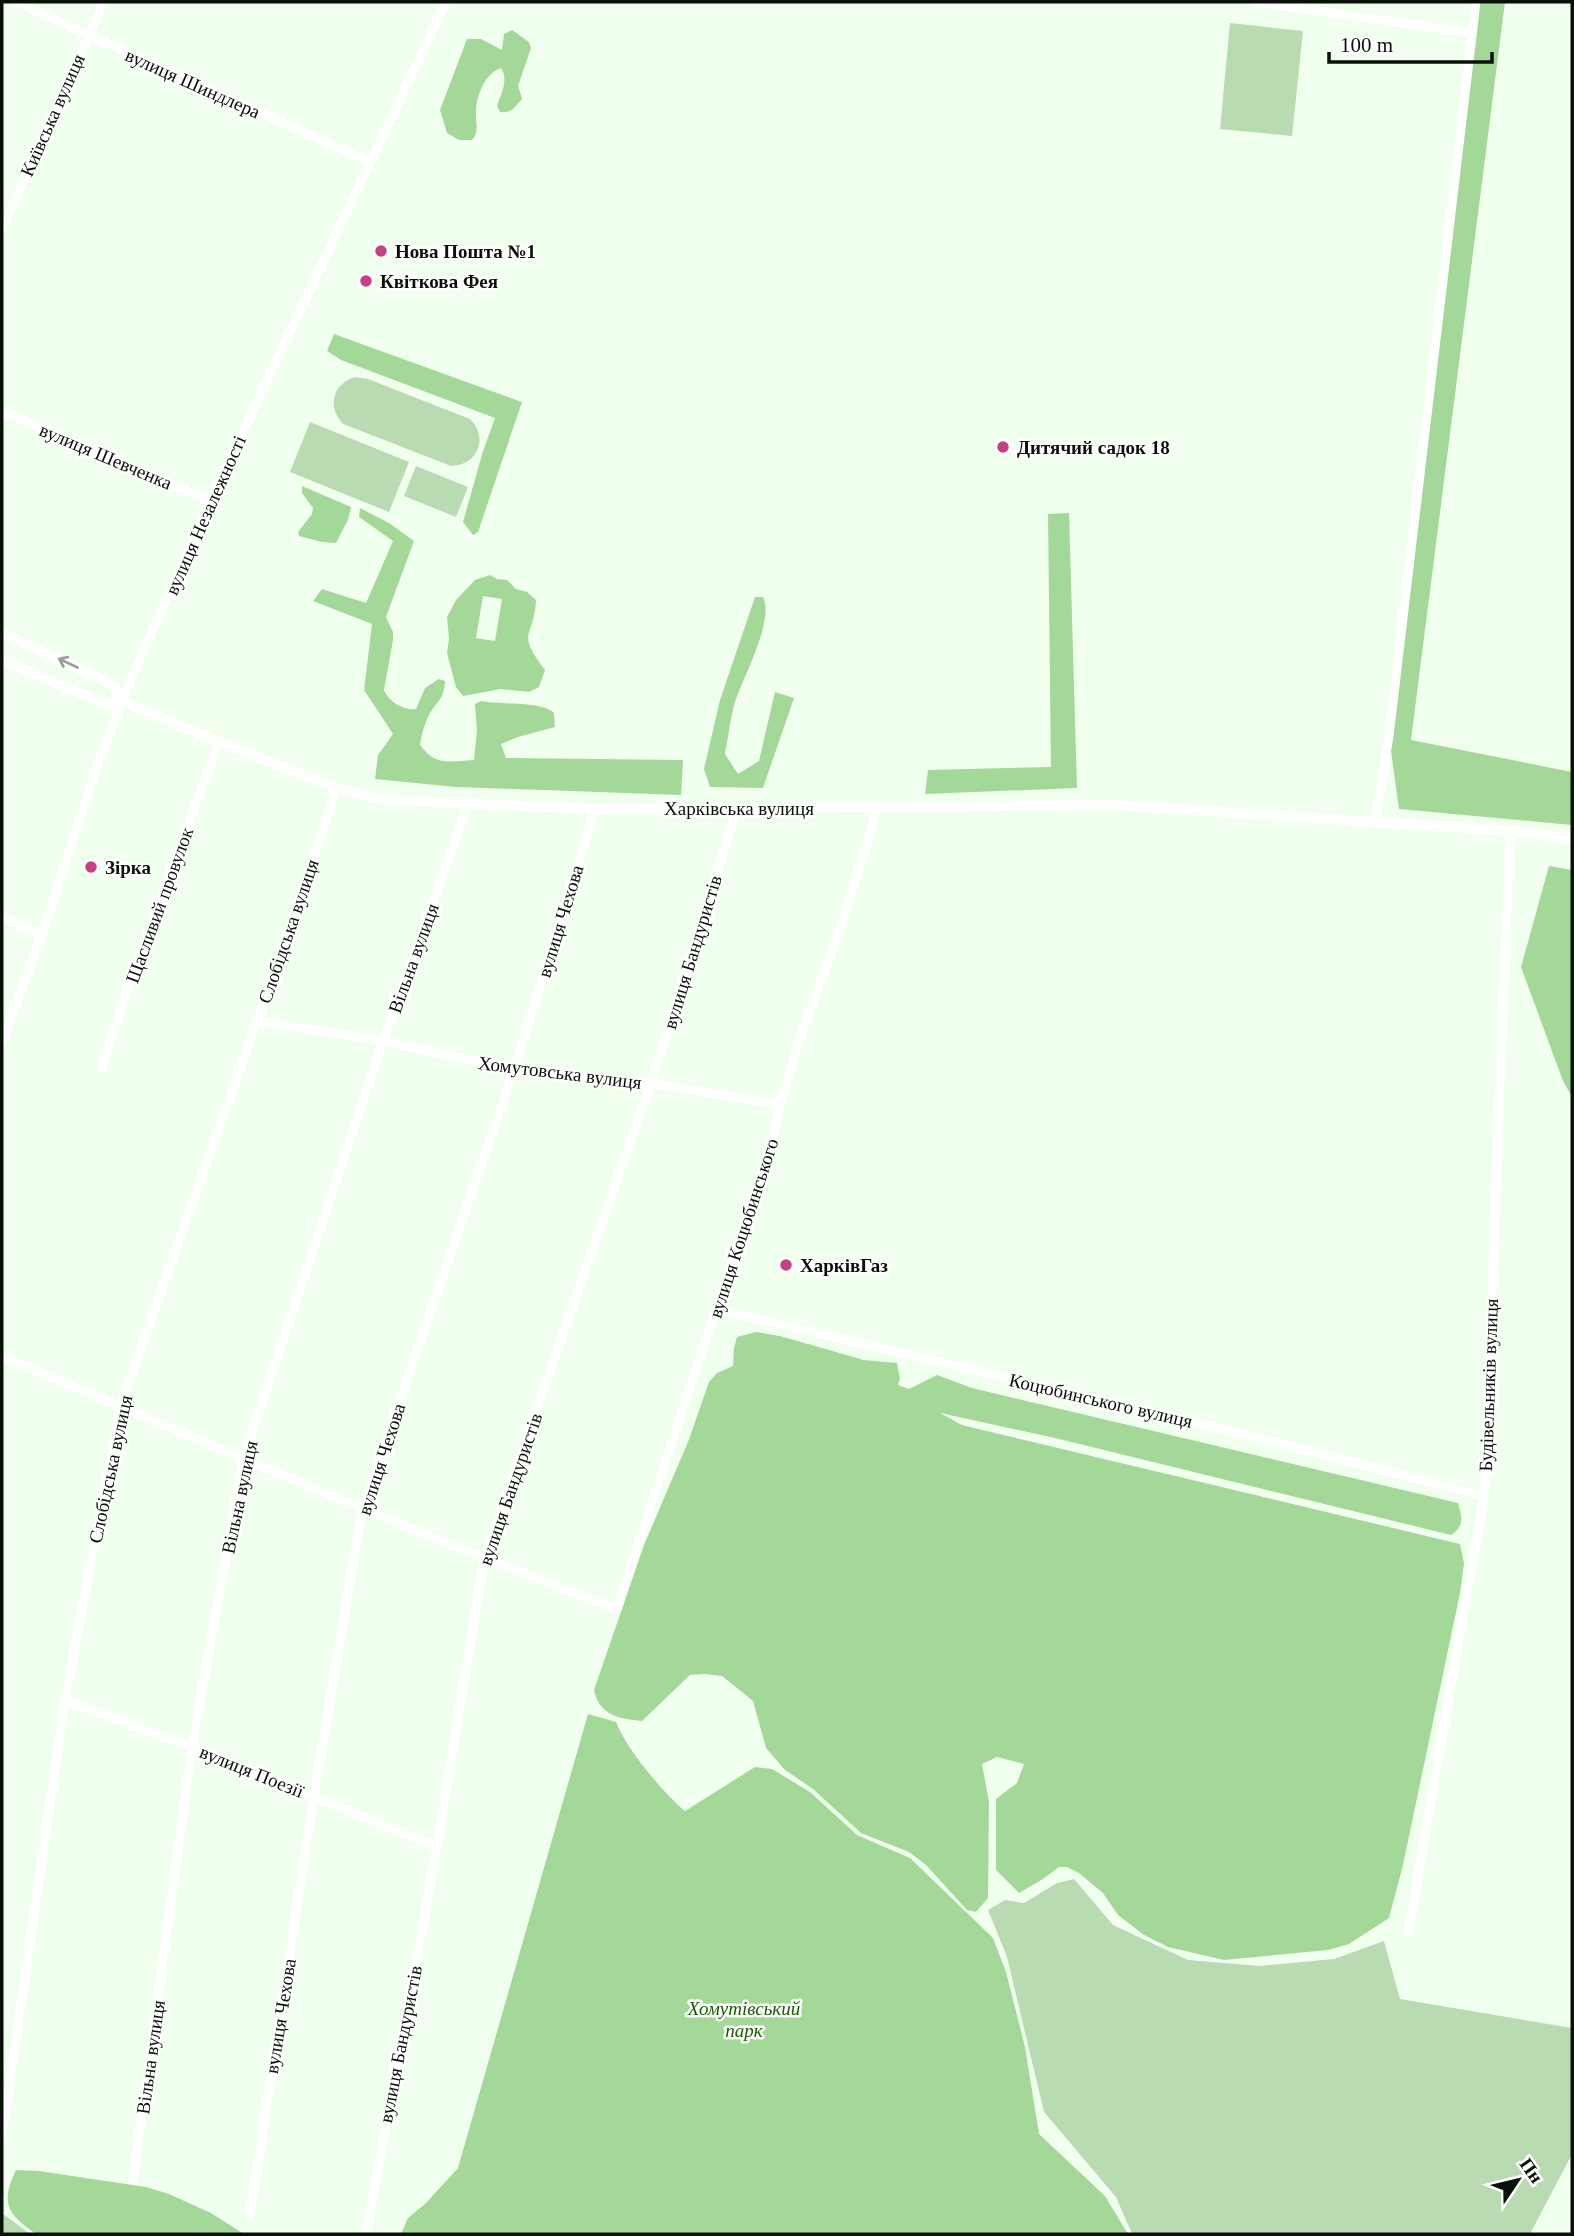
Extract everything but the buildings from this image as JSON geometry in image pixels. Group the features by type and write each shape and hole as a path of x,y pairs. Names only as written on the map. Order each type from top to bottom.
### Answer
{"street":[{"name":"вулиця Шиндлера","path":"16,2 370,162"},
{"name":"Київська вулиця","path":"2,229 104,2"},
{"name":"вулиця Незалежності","path":"2,1043 122,701 210,501 446,2"},
{"path":"1254,2 1472,33"},
{"path":"1375,821 1389,736 1476,2"},
{"name":"вулиця Шевченка","path":"2,411 210,501"},
{"name":"Харківська вулиця","path":"2,633 112,684 122,701 337,788 384,800 595,809 1117,805 1510,831 1572,839"},
{"name":"Харківська вулиця","path":"2,660 107,705 122,701"},
{"name":"Щасливий провулок","path":"101,1069 133,972 219,742"},
{"name":"Слобідська вулиця","path":"2,2136 65,1700 120,1406 337,788"},
{"name":"Вільна вулиця","path":"133,2180 192,1747 243,1459 383,1041 469,802"},
{"name":"вулиця Коцюбинського","path":"484,1559 617,1609 716,1308 770,1156 780,1105 801,1035 843,921 877,807"},
{"name":"вулиця Бандуристів","path":"366,2234 437,1847 484,1559 651,1083 737,808"},
{"name":"вулиця Чехова","path":"250,2215 314,1795 362,1510 514,1070 595,809"},
{"name":"Будівельників вулиця","path":"1408,1933 1484,1496 1510,831"},
{"path":"2,917 42,934"},
{"name":"Хомутовська вулиця","path":"257,1021 383,1041 514,1070 651,1083 780,1105"},
{"name":"Коцюбинського вулиця","path":"716,1308 1243,1434 1484,1496"},
{"path":"2,1356 362,1510 484,1559"},
{"name":"вулиця Поезії","path":"65,1700 314,1795 437,1847"}],"green space":[{"path":"1476,2 1505,2 1411,740 1572,772 1572,825 1399,809 1389,736"},
{"path":"1230,23 1303,31 1292,136 1220,129"},
{"path":"512,30 529,42 531,48 518,86 522,99 510,111 500,112 497,106 504,87 504,77 501,68 495,71 480,92 476,106 477,130 474,137 472,140 459,140 447,133 440,110 467,39 481,39 502,50 504,34"},
{"path":"334,334 522,402 478,532 473,535 463,522 495,418 341,360 327,351"},
{"path":"355,377 368,379 470,419 479,434 478,449 474,456 468,461 451,466 343,424 335,410 334,397 341,385"},
{"path":"310,422 409,462 389,512 290,472"},
{"path":"416,466 468,487 456,517 404,496"},
{"path":"302,486 351,507 348,520 336,543 299,536 298,532 312,514 313,508 302,493"},
{"path":"360,508 389,523 414,541 386,617 393,632 393,640 384,690 397,704 416,709 425,688 439,679 445,681 441,697 428,717 423,731 420,745 426,752 444,761 474,760 477,731 475,704 481,701 531,705 554,713 555,727 501,744 506,758 683,760 681,795 456,787 375,779 378,755 393,734 364,690 372,624 313,601 322,589 366,603 393,541 359,517"},
{"path":"1069,513 1077,788 925,794 928,770 1051,767 1048,514"},
{"path":"490,575 507,580 516,589 527,592 536,600 528,641 545,670 539,687 529,692 501,689 463,696 456,687 447,653 447,617 456,600 475,580","holes":["483,596 502,599 495,641 476,638"]},
{"path":"755,597 763,597 766,607 765,620 734,705 725,754 738,774 759,761 775,692 794,698 763,788 710,787 704,769 720,700"},
{"path":"1549,866 1572,870 1572,1097 1563,1081 1521,967"},
{"path":"756,1332 780,1336 864,1360 897,1363 900,1379 898,1385 909,1389 937,1375 972,1388 1458,1503 1461,1521 1459,1528 1451,1535 1055,1438 940,1413 962,1425 1460,1544 1464,1563 1460,1593 1403,1865 1389,1918 1349,1944 1328,1950 1224,1960 1168,1947 1144,1935 1118,1915 1103,1893 1079,1873 1067,1867 1059,1867 1019,1893 996,1870 996,1799 1017,1783 1024,1764 997,1757 982,1764 989,1802 988,1898 976,1912 967,1910 926,1865 909,1852 861,1833 813,1789 785,1770 766,1748 753,1701 722,1676 690,1675 642,1721 618,1717 605,1710 594,1690 644,1545 688,1442 709,1382 717,1373 733,1366 737,1337"},
{"name":"Хомутівський парк","path":"588,1714 616,1722 646,1769 685,1811 755,1767 772,1769 810,1792 857,1835 910,1858 993,1938 1006,1972 1025,2047 1039,2134 1105,2196 1128,2234 401,2234 408,2218 426,2203 458,2168"},
{"path":"1074,1879 1113,1925 1188,1960 1260,1966 1334,1959 1384,1941 1400,1999 1572,2028 1572,2154 1530,2234 1132,2234 1116,2197 1044,2112 1007,1957 988,1910 1005,1900 1024,1903 1057,1883"},
{"path":"16,2170 146,2187 211,2213 244,2234 36,2234 18,2220 9,2207 8,2191"},
{"path":"2,2213 30,2234 2,2234"}],"place":[{"name":"Нова Пошта №1","path":"381,251"},
{"name":"Квіткова Фея","path":"366,281"},
{"name":"Дитячий садок 18","path":"1003,447"},
{"name":"Зірка","path":"91,867"},
{"name":"ХарківГаз","path":"786,1265"}]}
